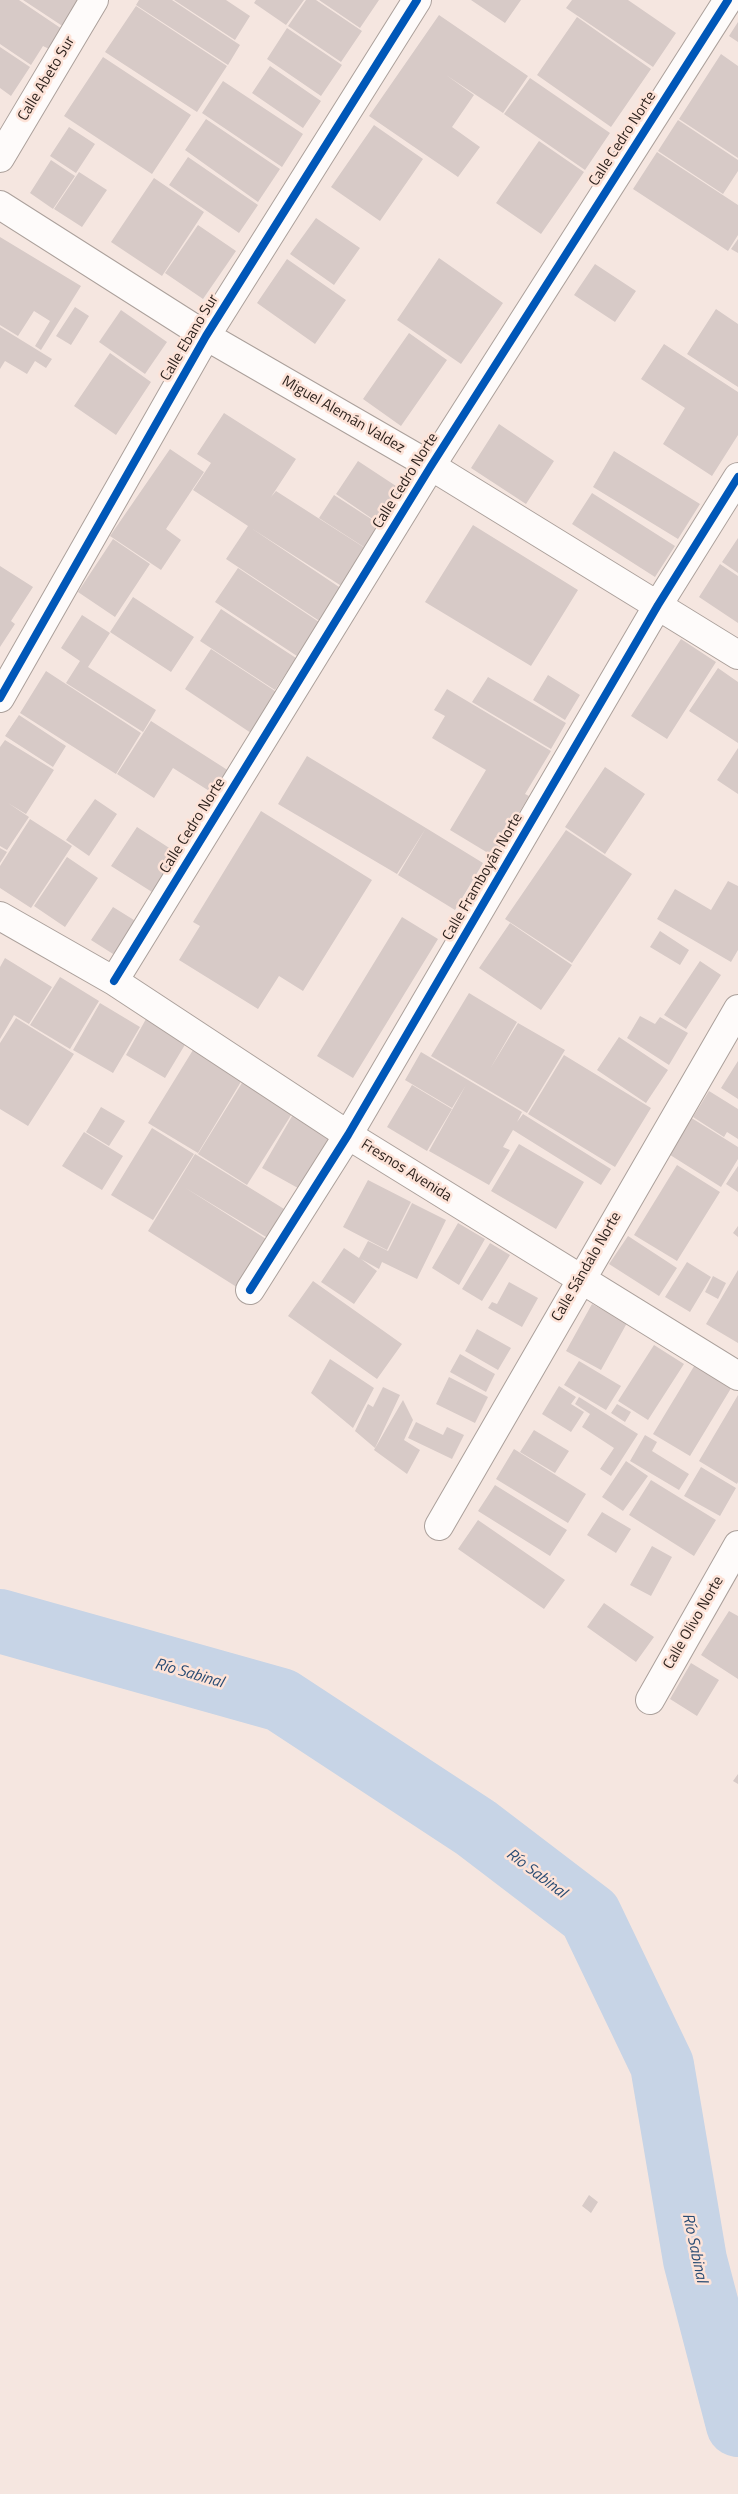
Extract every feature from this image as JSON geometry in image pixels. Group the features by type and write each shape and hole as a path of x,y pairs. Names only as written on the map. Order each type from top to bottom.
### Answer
{"street":[{"name":"Calle Abeto Sur","path":"0,158 94,0"},
{"name":"Calle Ebano Sur","path":"0,698 206,336 417,0"},
{"name":"Calle Cedro Norte","path":"114,981 431,466 728,0"},
{"name":"Miguel Alemán Valdez","path":"0,205 206,336 431,466 738,655"},
{"name":"Calle Framboyán Norte","path":"250,1290 348,1135 658,606 738,477"},
{"name":"Fresnos Avenida","path":"0,916 114,981 348,1135 738,1376"},
{"name":"Calle Sándalo Norte","path":"439,1526 738,1009"},
{"name":"Calle Olivo Norte","path":"650,1700 738,1545"}],"building":[{"path":"0,0 19,0 62,29 49,49 43,46 31,65 0,44"},
{"path":"23,0 86,0 67,29"},
{"path":"139,0 172,0 240,45 228,65 136,5"},
{"path":"174,0 226,0 250,16 235,40"},
{"path":"256,0 304,0 286,25 254,3"},
{"path":"306,0 316,0 362,31 341,62 288,26"},
{"path":"319,0 379,0 360,28"},
{"path":"471,0 521,0 505,23"},
{"path":"572,0 628,0 676,33 653,67 566,8"},
{"path":"136,6 227,66 197,112 105,52"},
{"path":"439,15 528,76 503,113 446,75 474,95 452,127 480,147 458,177 369,116"},
{"path":"577,17 651,69 611,127 537,75"},
{"path":"738,22 738,42 729,36"},
{"path":"287,28 342,65 321,96 267,59"},
{"path":"0,47 30,67 11,96 0,88"},
{"path":"721,54 738,66 738,158 679,119"},
{"path":"103,57 191,115 152,174 64,116"},
{"path":"270,66 321,101 303,128 252,93"},
{"path":"530,78 610,133 585,170 504,114"},
{"path":"223,81 303,134 282,167 202,113"},
{"path":"206,119 280,169 258,202 185,150"},
{"path":"678,120 738,160 738,171 723,194 658,151"},
{"path":"374,125 423,159 380,221 331,187"},
{"path":"69,127 95,144 76,173 50,156"},
{"path":"539,141 584,172 541,234 496,203"},
{"path":"657,152 738,205 738,235 728,251 633,189"},
{"path":"188,157 258,205 239,233 169,185"},
{"path":"51,160 75,176 53,209 30,193"},
{"path":"79,172 107,190 82,227 54,209"},
{"path":"154,178 204,212 162,276 111,242"},
{"path":"316,218 360,248 334,285 290,254"},
{"path":"198,225 236,251 203,299 165,273"},
{"path":"0,237 81,286 41,350 35,346 50,321 34,311 18,336 0,325"},
{"path":"738,239 738,253 731,249"},
{"path":"439,258 503,303 461,364 397,320"},
{"path":"287,259 346,300 315,344 257,303"},
{"path":"595,264 636,291 615,322 574,295"},
{"path":"75,307 89,316 71,345 56,336"},
{"path":"716,309 738,324 738,387 687,354"},
{"path":"121,310 167,342 145,374 99,342"},
{"path":"0,327 52,359 46,368 35,361 27,374 5,361 0,369"},
{"path":"409,333 447,360 401,426 363,399"},
{"path":"664,344 738,392 738,435 712,476 663,444 685,408 641,379"},
{"path":"110,353 151,382 116,435 74,406"},
{"path":"224,413 296,459 271,497 276,491 368,550 343,587 251,528 345,591 324,624 226,559 248,526 193,490 211,463 197,454"},
{"path":"499,424 554,461 526,504 471,468"},
{"path":"170,449 204,472 166,529 181,540 161,570 110,536"},
{"path":"614,451 700,504 678,539 593,487"},
{"path":"358,461 399,488 377,522 336,494"},
{"path":"592,493 675,546 655,577 572,524"},
{"path":"334,495 382,526 367,549 319,518"},
{"path":"473,525 578,590 531,666 425,602"},
{"path":"738,538 738,573 722,562"},
{"path":"113,539 150,564 115,617 78,592"},
{"path":"720,564 738,576 738,623 699,597"},
{"path":"0,566 33,587 11,621 15,624 0,647"},
{"path":"238,568 322,624 300,658 215,602"},
{"path":"133,597 194,637 171,672 110,632"},
{"path":"221,609 296,658 275,690 200,641"},
{"path":"82,615 110,633 88,667 156,710 143,732 66,683 80,661 61,648"},
{"path":"681,639 716,662 667,739 631,716"},
{"path":"211,649 278,693 251,733 185,689"},
{"path":"718,668 738,682 738,743 689,711"},
{"path":"46,671 141,733 116,774 20,713"},
{"path":"548,675 580,695 565,720 533,700"},
{"path":"488,677 566,723 551,749 472,702"},
{"path":"447,689 551,751 525,794 529,796 493,856 450,830 486,770 432,738 445,716 434,710"},
{"path":"19,715 66,746 53,767 5,736"},
{"path":"151,721 229,771 214,794 173,768 154,798 117,774"},
{"path":"5,740 54,770 26,814 8,803 29,817 7,850 0,846 0,747"},
{"path":"738,748 738,794 717,780"},
{"path":"307,756 426,828 397,874 278,804"},
{"path":"605,767 645,794 605,854 565,827"},
{"path":"95,799 117,814 89,856 66,840"},
{"path":"261,811 372,880 303,991 279,976 258,1009 179,960 200,926 193,922"},
{"path":"30,819 72,846 31,908 0,888 0,866"},
{"path":"137,827 177,853 152,892 111,866"},
{"path":"426,828 483,863 455,910 398,875"},
{"path":"566,830 632,874 572,963 505,919"},
{"path":"0,848 7,852 0,863"},
{"path":"67,857 98,878 65,927 34,906"},
{"path":"728,881 738,886 738,950 731,962 657,919 675,889 711,910"},
{"path":"113,907 142,925 121,959 91,940"},
{"path":"402,917 438,939 353,1078 317,1056"},
{"path":"510,923 572,965 541,1010 479,968"},
{"path":"660,931 689,950 680,965 650,947"},
{"path":"5,958 52,987 29,1024 14,1015 0,1039 0,967"},
{"path":"700,961 721,975 686,1029 664,1015"},
{"path":"60,977 99,1001 70,1049 30,1025"},
{"path":"469,993 517,1022 490,1069 518,1023 565,1050 527,1113 431,1056"},
{"path":"100,1003 140,1027 113,1073 73,1050"},
{"path":"640,1016 655,1024 660,1017 688,1033 669,1065 627,1038"},
{"path":"16,1018 74,1054 28,1126 0,1109 0,1043"},
{"path":"146,1019 186,1043 165,1078 126,1055"},
{"path":"619,1037 668,1070 646,1103 597,1070"},
{"path":"193,1050 242,1080 198,1153 148,1123"},
{"path":"421,1052 522,1112 517,1122 523,1114 611,1169 601,1185 513,1130 503,1147 510,1150 489,1185 429,1151 466,1085 452,1108 405,1080"},
{"path":"564,1055 651,1108 615,1167 528,1114"},
{"path":"738,1061 738,1099 721,1088"},
{"path":"245,1078 295,1109 247,1185 198,1154"},
{"path":"412,1085 452,1109 427,1151 387,1127"},
{"path":"709,1091 738,1109 738,1139 727,1132 724,1137 693,1117"},
{"path":"101,1107 125,1121 109,1146 86,1132"},
{"path":"295,1111 338,1135 305,1192 262,1168"},
{"path":"690,1117 738,1147 738,1159 721,1187 667,1153"},
{"path":"152,1128 194,1154 153,1220 111,1195"},
{"path":"84,1132 123,1156 102,1190 62,1166"},
{"path":"519,1144 584,1182 556,1229 491,1191"},
{"path":"195,1154 289,1212 271,1240 184,1187 274,1244 243,1291 148,1231"},
{"path":"677,1165 720,1192 677,1261 634,1235"},
{"path":"738,1166 738,1192 726,1184"},
{"path":"368,1180 411,1202 387,1250 343,1227"},
{"path":"412,1203 446,1220 417,1279 382,1262 379,1269 361,1259 377,1271 354,1304 321,1282 344,1248 359,1258 368,1241 388,1251"},
{"path":"458,1223 485,1239 459,1285 432,1268"},
{"path":"738,1226 738,1237 733,1233"},
{"path":"628,1236 677,1268 659,1296 609,1264"},
{"path":"490,1243 510,1255 482,1301 462,1289"},
{"path":"687,1262 711,1277 690,1312 665,1297"},
{"path":"738,1270 738,1343 706,1324"},
{"path":"713,1276 726,1283 718,1299 705,1292"},
{"path":"313,1281 402,1344 377,1379 288,1316"},
{"path":"509,1282 538,1298 522,1327 488,1308 492,1302 497,1304"},
{"path":"592,1304 627,1323 601,1370 566,1351"},
{"path":"477,1329 511,1348 498,1370 465,1351"},
{"path":"654,1345 684,1364 648,1420 618,1401"},
{"path":"460,1354 495,1374 486,1392 450,1372"},
{"path":"330,1359 374,1388 353,1428 311,1393"},
{"path":"579,1361 621,1386 606,1410 564,1385"},
{"path":"696,1363 733,1385 690,1456 653,1434"},
{"path":"449,1377 488,1397 475,1423 436,1404"},
{"path":"559,1386 576,1397 571,1404 584,1412 571,1432 542,1414"},
{"path":"383,1387 400,1395 375,1448 355,1431 368,1404 373,1407"},
{"path":"738,1395 738,1482 737,1484 699,1461"},
{"path":"579,1397 638,1434 611,1476 600,1469 614,1448 582,1427 590,1414 575,1404"},
{"path":"403,1400 413,1420 404,1440 420,1450 407,1474 374,1450"},
{"path":"617,1404 631,1412 625,1422 611,1413"},
{"path":"416,1422 443,1435 447,1427 464,1435 452,1459 408,1438"},
{"path":"534,1430 569,1451 555,1473 520,1452"},
{"path":"645,1435 657,1442 652,1451 689,1474 679,1490 630,1461"},
{"path":"514,1449 586,1494 568,1523 496,1479"},
{"path":"626,1461 648,1476 623,1511 602,1497"},
{"path":"701,1467 736,1488 720,1516 684,1496"},
{"path":"651,1480 716,1520 694,1556 629,1515"},
{"path":"495,1485 567,1530 550,1556 478,1511"},
{"path":"602,1512 631,1529 616,1553 587,1535"},
{"path":"478,1520 565,1580 544,1609 458,1549"},
{"path":"652,1546 672,1557 651,1596 630,1585"},
{"path":"604,1603 654,1637 636,1662 587,1627"},
{"path":"729,1611 738,1616 738,1679 701,1655"},
{"path":"691,1663 719,1680 697,1716 670,1699"},
{"path":"738,1774 738,1784 733,1781"},
{"path":"589,2195 598,2202 591,2213 582,2206"}],"waterway":[{"name":"Río Sabinal","path":"0,1621 281,1700 476,1828 590,1915 662,2065 695,2260 738,2425"}],"cycle path":[{"path":"0,698 206,336 417,0"},
{"path":"114,981 431,466 728,0"},
{"path":"250,1290 348,1135 658,605 738,477"}]}
